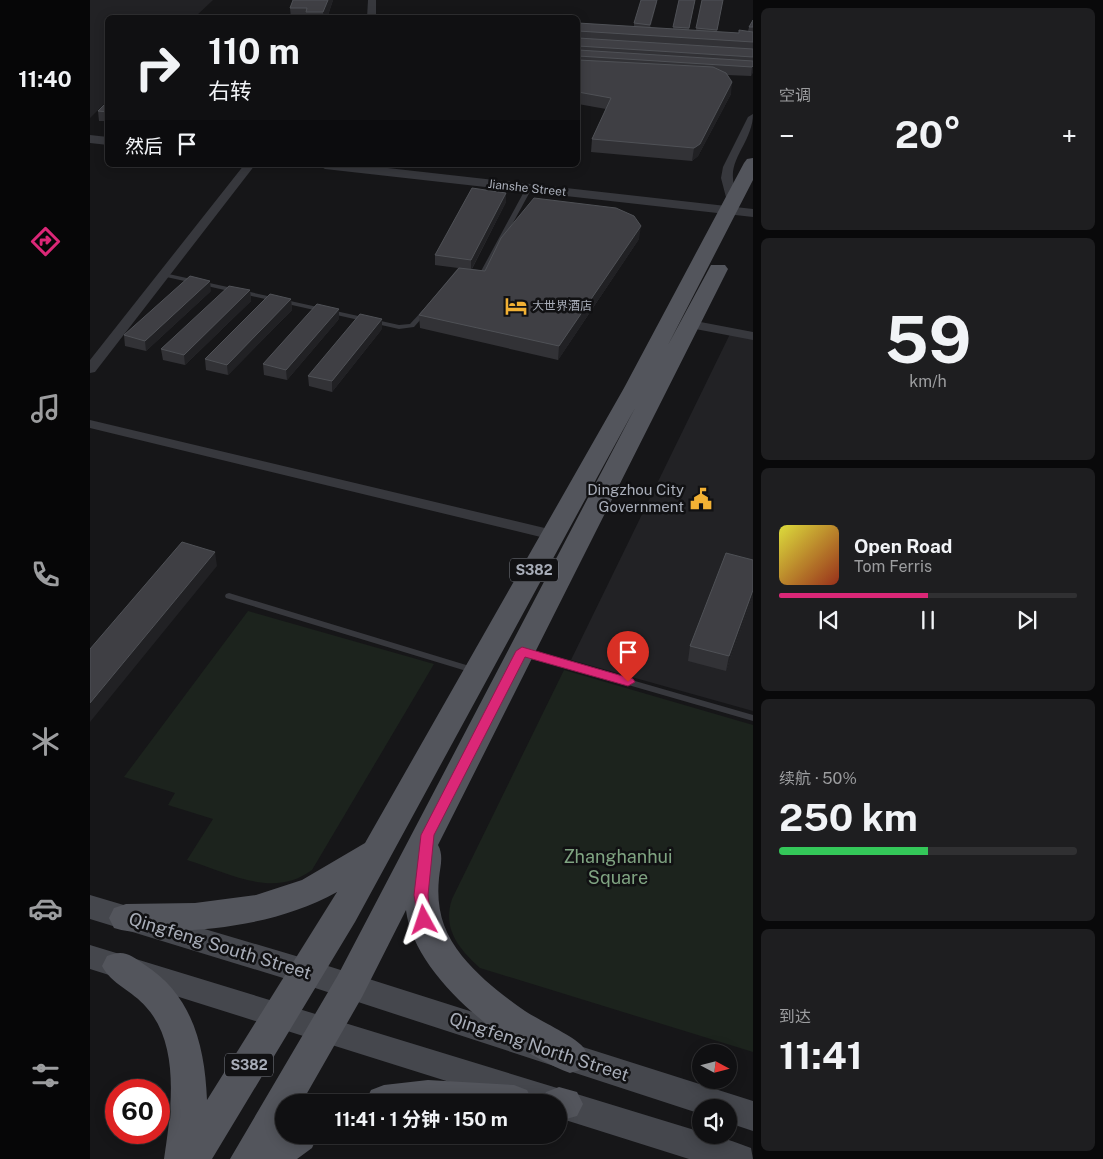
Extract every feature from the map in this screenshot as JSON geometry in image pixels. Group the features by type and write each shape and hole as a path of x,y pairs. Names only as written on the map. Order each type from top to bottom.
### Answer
{"main road":[{"name":"S382","path":"249,1159 350,986 690,324 743,207 753,164"},
{"name":"S382","path":"191,1159 343,912 635,388 743,207"},
{"path":"428,835 421,895 424,920 447,966 474,994 508,1019 570,1057"},
{"path":"126,918 196,917 256,911 310,892 330,882 378,849"},
{"name":"Qingfeng South Street","path":"90,907 350,986"},
{"path":"105,961 528,1094"},
{"path":"105,961 144,983 166,1005 178,1032 187,1069 189,1099 182,1159"},
{"name":"Qingfeng North Street","path":"350,986 700,1099"},
{"path":"567,1106 739,1159"},
{"name":"Qingfeng North Street","path":"737,1111 753,1116"},
{"path":"267,1159 287,1144"}],"street":[{"path":"371,15 372,0"},
{"path":"743,207 728,178 728,167 753,117"},
{"path":"90,139 105,141"},
{"path":"90,368 95,354 164,275 248,167"},
{"name":"Jianshe Street","path":"343,167 529,188 743,207"},
{"path":"690,324 753,336"},
{"path":"90,424 553,535"}],"lane":[{"path":"469,276 482,274 529,188"},
{"path":"164,275 399,327 412,326 427,308"},
{"path":"229,596 477,672"},
{"path":"522,651 753,718"}],"shaded area":[{"path":"90,0 213,0 197,15 105,15 105,103 90,118"},
{"name":"Dingzhou City Government","path":"730,334 753,339 753,711 571,660"}],"green space":[{"path":"248,611 434,664 312,870 297,878 282,882 266,883 251,881 187,860 213,819 168,805 175,793 124,777"},
{"name":"Zhanghanhui Square","path":"564,670 753,725 753,1052 738,1047 738,1044 727,1044 480,968 465,953 454,938 449,920 452,899"}],"building":[{"path":"293,0 328,0 323,12 306,12 307,8 290,8"},
{"path":"641,0 657,0 650,25 634,23"},
{"path":"679,0 695,0 689,28 673,27"},
{"path":"702,0 723,0 717,30 696,28"},
{"path":"580,23 739,33 739,30 753,32 753,42 580,31"},
{"path":"580,38 753,49 753,57 580,46"},
{"path":"580,50 753,61 752,67 580,56"},
{"path":"580,60 713,67 726,73 732,82 700,144 694,148 592,139 611,98 580,92"},
{"path":"105,104 105,112 98,111"},
{"path":"472,188 506,193 471,260 435,255"},
{"name":"大世界酒店","path":"534,198 616,208 634,216 641,226 559,346 419,315 459,268 485,271 501,238"},
{"path":"190,276 210,281 145,341 124,335"},
{"path":"229,286 250,290 184,355 161,349"},
{"path":"270,294 291,299 227,365 205,359"},
{"path":"317,304 339,309 286,370 263,364"},
{"path":"360,314 382,319 332,381 308,376"},
{"path":"182,542 215,552 90,703 90,649"},
{"path":"726,553 753,560 753,590 729,656 690,646"}],"place":[{"name":"大世界酒店","path":"516,306"},
{"name":"Dingzhou City Government","path":"701,499"}],"route":[{"path":"424,920 421,895 428,835 522,651 628,682"}]}
